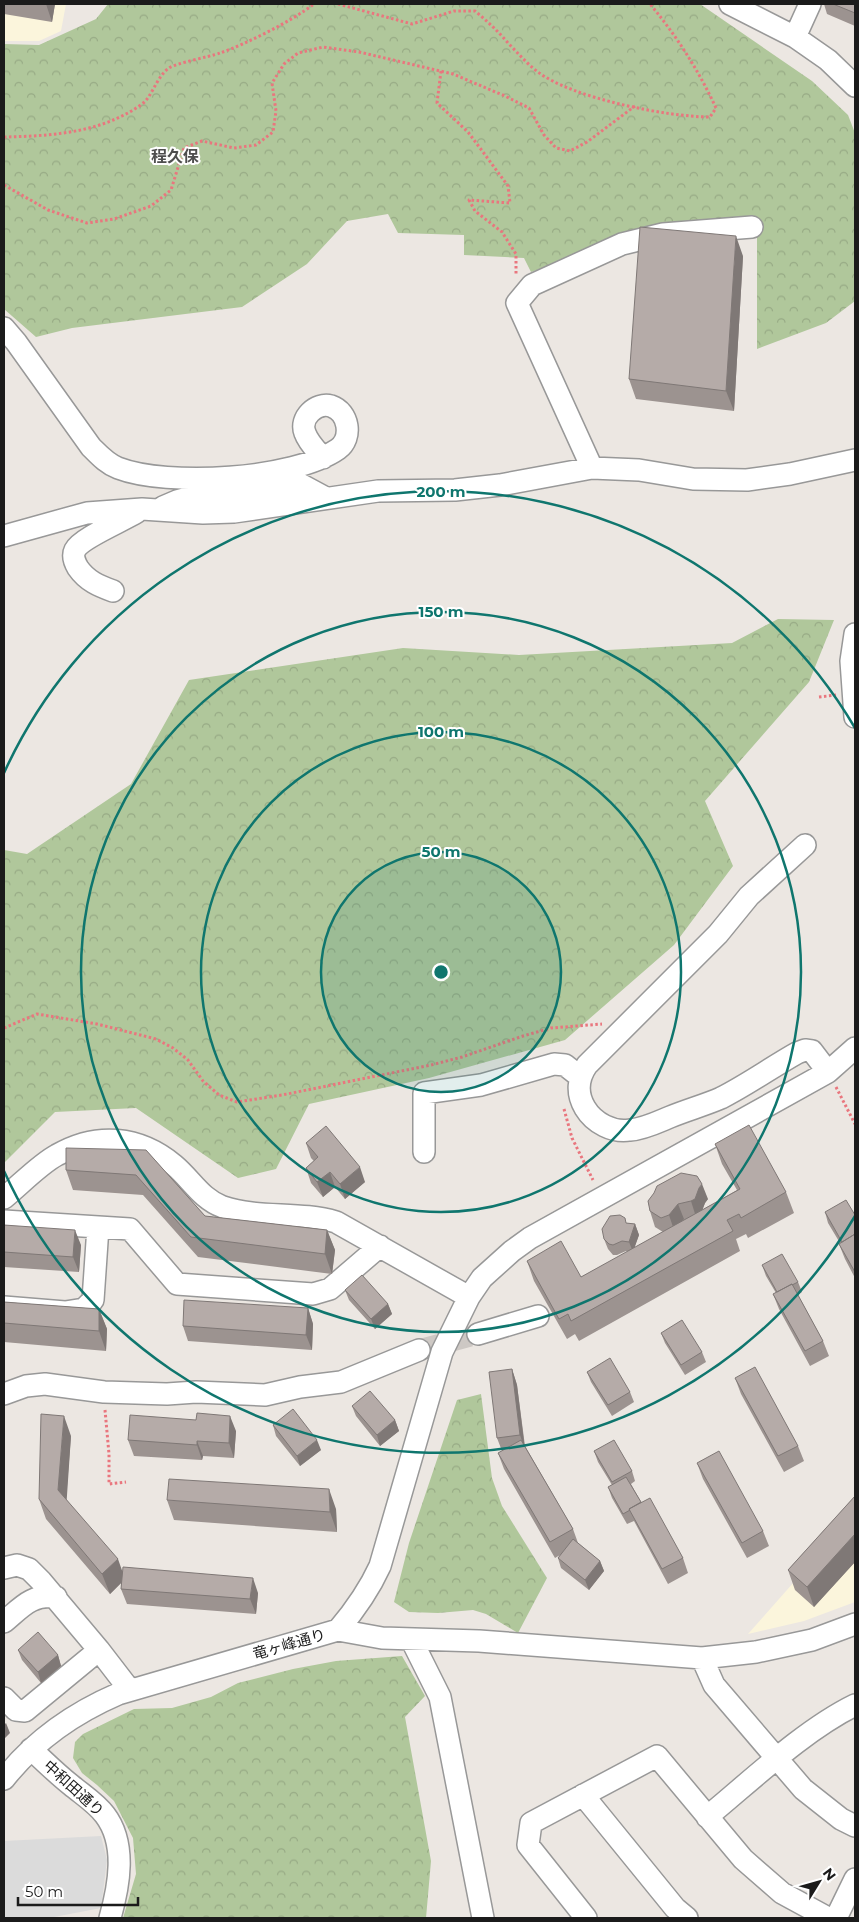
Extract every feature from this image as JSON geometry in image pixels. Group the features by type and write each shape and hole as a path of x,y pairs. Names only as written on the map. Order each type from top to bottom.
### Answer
{"street":[{"path":"730,4 795,37 828,60 855,86"},
{"path":"795,37 810,4"},
{"path":"592,468 517,302 532,285 622,244 663,234 752,227"},
{"path":"4,328 91,447 116,468 140,475 189,480 300,484 326,498"},
{"path":"112,591 97,586 83,575 74,562 74,551 81,543 98,532 150,509 244,483 323,458"},
{"path":"4,536 87,513 150,509 203,513 234,512 378,491 455,490 493,486 592,468 638,470 702,480 747,480 790,474 855,460"},
{"path":"855,634 851,661 855,716"},
{"path":"805,845 749,896 718,934 587,1065 579,1076 580,1095 584,1107 592,1118 616,1130 630,1130 646,1126 722,1097 805,1050 812,1051 831,1079"},
{"name":"竜ヶ峰通り","path":"4,1779 31,1749 60,1726 89,1707 130,1689 338,1630 356,1609 371,1586 380,1566 442,1352 469,1297 482,1278 495,1265 530,1238 831,1079 855,1048"},
{"path":"424,1152 424,1093 480,1085 554,1064 564,1065 579,1076"},
{"path":"4,1198 56,1155 88,1141 113,1140 138,1144 156,1151 176,1166 202,1195 222,1206 248,1212 318,1217 336,1222 469,1297"},
{"path":"4,1221 130,1229 177,1284 313,1294 330,1289 380,1246"},
{"path":"4,1307 65,1312 84,1309 93,1300 98,1227"},
{"path":"478,1334 538,1316"},
{"path":"4,1394 26,1386 45,1384 104,1392 167,1394 196,1392 265,1395 300,1387 341,1382 420,1350"},
{"path":"4,1568 16,1565 29,1569 56,1598 130,1689"},
{"path":"4,1622 33,1598 45,1596 56,1598"},
{"path":"338,1630 382,1638 479,1640 702,1658 756,1652 812,1640 855,1624"},
{"path":"411,1639 440,1698 483,1918"},
{"path":"4,1698 16,1710 25,1711 99,1650"},
{"path":"702,1658 714,1685 802,1789 841,1819 855,1826"},
{"path":"707,1817 826,1722 853,1710"},
{"name":"中和田通り","path":"31,1749 69,1784 93,1802 106,1816 114,1834 119,1855 118,1877 110,1918"},
{"path":"585,1918 528,1845 532,1823 657,1756 743,1859 782,1893 828,1918"},
{"path":"583,1796 675,1908 688,1918"},
{"path":"836,1918 855,1879"}],"path":[{"path":"4,137 41,136 84,130 118,118 144,103 155,85 169,68 221,53 273,29 314,4"},
{"path":"338,4 412,24 454,11 475,11 537,72 553,82 578,92 635,106 690,117 710,117 716,108 708,91 670,28 650,4"},
{"path":"4,185 48,210 87,224 114,219 151,206 171,190 184,148 202,141 234,148 256,145 273,132 276,111 272,83 284,64 298,53 323,48 359,52 453,74 529,108 544,135 556,148 570,151 587,142 635,106"},
{"path":"442,72 437,103 468,132 508,186 510,203 469,200 474,211 502,232 516,254 517,302"},
{"path":"819,697 839,695"},
{"path":"4,1028 37,1014 97,1024 156,1039 173,1048 188,1060 203,1081 219,1095 237,1102 282,1095 462,1058 551,1028 628,1023"},
{"path":"831,1079 855,1124"},
{"path":"562,1103 572,1138 594,1180"},
{"path":"104,1392 110,1454 109,1484 126,1482"}],"shaded area":[{"path":"4,4 66,4 61,31 39,41 4,41"},
{"path":"855,1513 855,1602 804,1621 748,1634"},
{"path":"101,1836 107,1860 101,1908 49,1918 4,1918 4,1841"}],"green space":[{"path":"108,4 700,4 812,81 848,115 855,133 855,301 826,323 757,349 757,230 634,237 531,272 524,258 464,255 464,235 398,233 388,214 347,221 307,264 242,307 72,328 36,337 4,309 4,44 39,45 96,19"},
{"path":"778,619 834,620 809,682 705,801 733,866 674,945 565,1040 429,1078 309,1104 276,1169 238,1178 136,1108 55,1112 4,1163 4,850 27,854 131,784 189,680 403,648 519,655 732,643"},
{"path":"481,1394 492,1478 502,1506 547,1578 518,1633 486,1614 473,1610 438,1613 409,1612 394,1602 409,1543 457,1400"},
{"path":"402,1656 425,1696 405,1717 431,1861 426,1918 123,1918 136,1874 133,1838 114,1801 82,1773 73,1758 75,1742 83,1734 134,1709 172,1708 211,1697 238,1683 293,1669 336,1661"}],"building":[{"path":"833,4 855,4 855,13"},
{"path":"640,227 736,236 726,391 629,379"},
{"path":"749,1125 786,1192 741,1218 739,1214 727,1220 733,1231 571,1321 568,1314 559,1319 527,1261 561,1241 581,1277 740,1189 715,1144"},
{"path":"326,1126 360,1167 340,1184 330,1172 317,1182 306,1168 318,1157 306,1143"},
{"path":"66,1148 146,1150 205,1216 327,1230 325,1254 191,1237 136,1175 66,1170"},
{"path":"681,1173 697,1176 702,1184 695,1199 678,1204 669,1215 661,1218 650,1211 648,1201 657,1186"},
{"path":"846,1200 855,1215 855,1234 842,1242 825,1212"},
{"path":"620,1215 625,1218 626,1223 635,1224 629,1242 622,1241 613,1245 609,1244 604,1239 602,1229 610,1216"},
{"path":"4,1225 75,1230 73,1257 4,1252"},
{"path":"855,1234 855,1272 839,1244"},
{"path":"782,1254 798,1282 777,1292 762,1265"},
{"path":"362,1275 388,1304 371,1319 345,1290"},
{"path":"792,1284 823,1341 805,1351 773,1294"},
{"path":"184,1300 308,1308 306,1335 183,1326"},
{"path":"4,1302 99,1309 99,1331 4,1323"},
{"path":"682,1320 702,1352 681,1365 661,1333"},
{"path":"610,1358 630,1392 608,1405 587,1372"},
{"path":"755,1367 798,1446 778,1456 735,1378"},
{"path":"512,1369 520,1435 497,1438 489,1372"},
{"path":"370,1391 395,1420 377,1435 352,1406"},
{"path":"293,1409 317,1440 297,1456 273,1425"},
{"path":"197,1413 230,1416 229,1443 197,1441 197,1445 128,1440 130,1415 196,1420"},
{"path":"41,1414 64,1416 58,1490 118,1559 102,1574 39,1499"},
{"path":"521,1440 573,1529 550,1542 498,1453"},
{"path":"614,1440 632,1471 612,1482 594,1451"},
{"path":"719,1451 763,1531 742,1543 697,1463"},
{"path":"626,1477 641,1502 623,1514 608,1487"},
{"path":"169,1479 329,1489 330,1512 167,1500"},
{"path":"855,1496 855,1534 807,1587 788,1570"},
{"path":"650,1498 683,1558 662,1569 629,1509"},
{"path":"573,1539 600,1561 585,1580 558,1558"},
{"path":"123,1567 253,1578 250,1599 121,1589"},
{"path":"38,1632 58,1655 38,1672 18,1650"}],"tunnel":[{"path":"419,1350 478,1334"}],"district":[{"name":"程久保","path":"175,156"}]}
